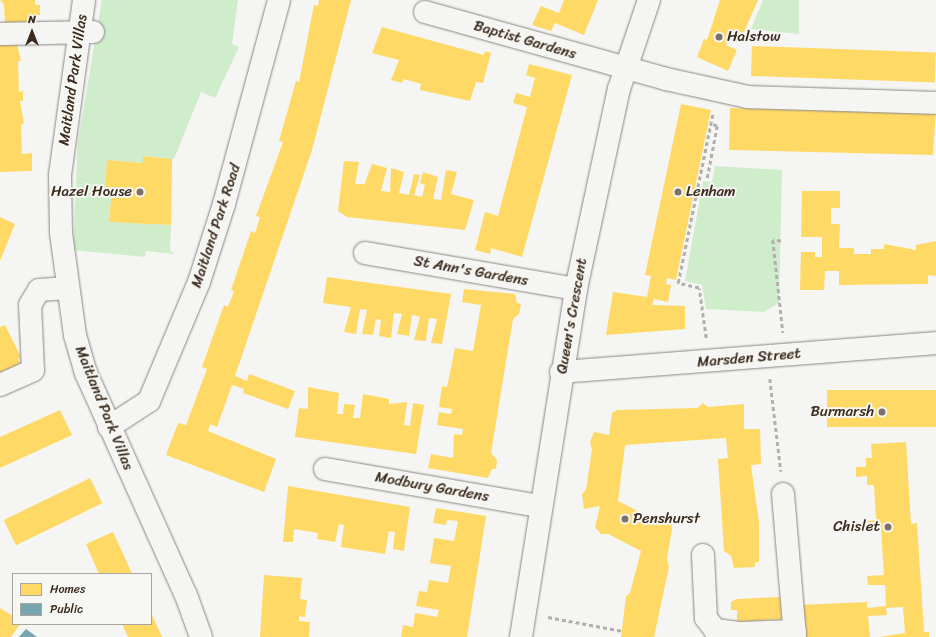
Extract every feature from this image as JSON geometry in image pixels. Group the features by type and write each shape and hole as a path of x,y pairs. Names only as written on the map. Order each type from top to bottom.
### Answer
{"street":[{"name":"Maitland Park Villas","path":"84,0 87,32 60,175 60,233 68,288 84,366 109,427 186,595 201,637"},
{"name":"Maitland Park Road","path":"109,427 134,414 149,401 199,282 224,204 279,0"},
{"name":"Queen's Crescent","path":"521,637 526,614 539,506 576,289 624,68 649,0"},
{"name":"Baptist Gardens","path":"425,12 624,68 748,97 936,103"},
{"path":"0,34 87,32"},
{"name":"St Ann's Gardens","path":"366,253 576,289"},
{"path":"0,385 33,370 30,305 38,290 68,288"},
{"name":"Marsden Street","path":"561,372 708,362 777,355 936,343"},
{"name":"Modbury Gardens","path":"325,469 539,506"},
{"path":"703,554 706,618 715,630 741,633 795,634 783,494"}],"path":[{"path":"708,362 699,288 678,283 714,109"},
{"path":"707,178 717,126 711,124"},
{"path":"781,241 773,240 783,494"},
{"path":"526,614 623,631"}],"green space":[{"path":"102,0 238,0 232,44 239,47 215,98 201,92 174,159 144,156 143,163 107,160 105,188 112,189 109,222 171,225 170,250 175,254 146,251 145,257 73,250 78,141"},
{"path":"763,0 799,0 799,34 751,29"},
{"path":"715,166 782,170 779,303 764,312 706,309 702,285 685,281 703,181 712,182"}],"building: Homes":[{"path":"0,0 35,0 35,5 40,5 40,15 35,15 36,23 5,24 4,4"},
{"path":"319,0 351,0 312,150 235,376 247,381 249,374 295,391 288,409 243,393 244,389 232,385 217,427 210,424 208,431 276,459 264,492 166,455 178,423 186,425 207,369 202,367 224,305 228,307 234,291 231,290 251,231 255,233 260,217 256,216 283,142 279,141 296,81 299,82 314,5 318,6"},
{"path":"564,0 598,0 584,35 555,23 551,31 532,25 541,6 559,13"},
{"name":"Halstow","path":"720,0 758,0 741,39 730,35 726,45 737,50 728,71 697,57 704,39 707,40"},
{"path":"382,27 484,55 485,51 491,53 483,83 476,82 470,101 420,90 421,84 404,79 402,83 391,80 399,60 372,53"},
{"path":"17,44 21,61 18,61 19,92 23,91 23,101 20,101 24,124 21,124 22,154 32,153 32,171 0,172 0,45"},
{"path":"752,46 936,52 935,82 751,76"},
{"path":"529,64 572,75 522,257 491,248 490,254 475,250 485,212 498,216 527,107 513,103 516,93 530,97 535,78 526,75"},
{"name":"Lenham","path":"681,104 711,110 676,280 667,278 666,284 671,285 668,302 654,299 652,305 685,306 685,329 606,335 613,292 647,297 651,276 645,275"},
{"path":"730,108 924,113 936,110 933,155 729,150"},
{"name":"Hazel House","path":"143,156 172,159 171,225 109,222 112,189 105,188 107,160 143,163"},
{"path":"344,161 359,162 355,184 364,184 363,188 372,164 387,168 381,191 390,192 391,168 404,172 399,193 409,195 414,174 420,175 414,195 422,197 425,185 420,183 423,172 438,177 433,199 441,200 446,170 457,172 451,194 474,200 465,230 347,217 338,211"},
{"path":"802,191 840,191 840,208 831,208 831,224 840,224 839,248 854,248 854,254 871,254 871,249 884,249 884,244 916,250 916,245 936,241 936,276 928,275 928,284 839,285 839,271 825,271 824,290 800,290 801,252 815,252 815,257 822,257 822,237 801,237"},
{"path":"0,217 15,224 0,261"},
{"path":"327,277 451,294 442,344 431,343 437,319 429,318 426,341 414,340 420,317 412,315 409,336 397,334 402,314 394,313 391,338 379,336 381,320 376,319 373,335 362,334 367,310 360,309 356,334 344,332 351,307 323,303"},
{"path":"464,289 515,294 517,303 521,304 519,314 513,319 491,453 497,460 496,469 492,469 488,478 428,468 431,454 453,458 454,434 462,435 463,429 437,425 439,412 451,414 452,409 439,407 442,386 447,387 455,348 473,351 481,305 462,302"},
{"path":"5,325 21,357 18,359 20,363 0,373 0,327"},
{"path":"308,387 339,393 337,414 343,414 344,404 355,405 353,418 360,418 363,394 389,399 389,404 407,402 404,425 410,426 413,403 424,405 416,454 295,437 299,408 308,409"},
{"name":"Burmarsh","path":"827,390 936,390 936,427 827,427"},
{"name":"Penshurst","path":"703,403 708,407 744,404 744,429 760,429 761,464 751,465 759,523 759,562 755,562 755,567 734,568 731,556 724,551 718,459 728,458 726,438 625,445 618,501 661,523 671,521 672,529 667,558 669,567 654,637 621,637 626,596 630,593 641,551 608,534 601,534 595,527 600,506 584,509 582,494 586,490 592,449 590,442 594,432 609,435 612,413 617,410 697,408"},
{"path":"60,410 72,435 0,468 0,437"},
{"name":"Chislet","path":"906,442 911,524 917,523 924,632 929,632 929,637 879,637 905,633 903,607 886,608 887,615 868,616 870,637 802,637 800,605 867,602 867,608 886,606 885,585 868,585 867,576 884,575 881,530 860,531 860,522 876,520 874,485 867,485 867,476 856,477 856,467 866,467 866,458 872,458 871,444"},
{"path":"90,478 102,503 16,545 4,520"},
{"path":"288,486 410,507 404,551 393,549 395,532 389,531 385,554 341,547 344,525 339,524 335,542 317,539 318,533 294,529 293,542 283,542"},
{"path":"436,508 486,516 467,637 401,637 403,625 413,627 415,613 437,617 439,610 416,606 419,591 427,592 429,580 448,583 451,566 430,563 434,538 454,541 458,521 447,520 446,525 433,523"},
{"path":"113,532 132,573 99,573 86,544"},
{"path":"264,575 302,578 300,599 307,600 305,617 299,616 299,621 310,622 309,637 260,637"},
{"path":"781,597 782,619 737,622 737,610 731,610 731,602 737,599"},
{"path":"0,608 12,615 12,625 19,625 11,637 0,637"},
{"path":"152,615 162,637 128,637 122,625 152,625"}],"building: Public":[{"path":"26,629 37,637 19,637"}],"place":[{"name":"Halstow","path":"719,37"},
{"name":"Hazel House","path":"140,192"},
{"name":"Lenham","path":"678,192"},
{"name":"Burmarsh","path":"882,412"},
{"name":"Penshurst","path":"625,519"},
{"name":"Chislet","path":"888,527"}]}
